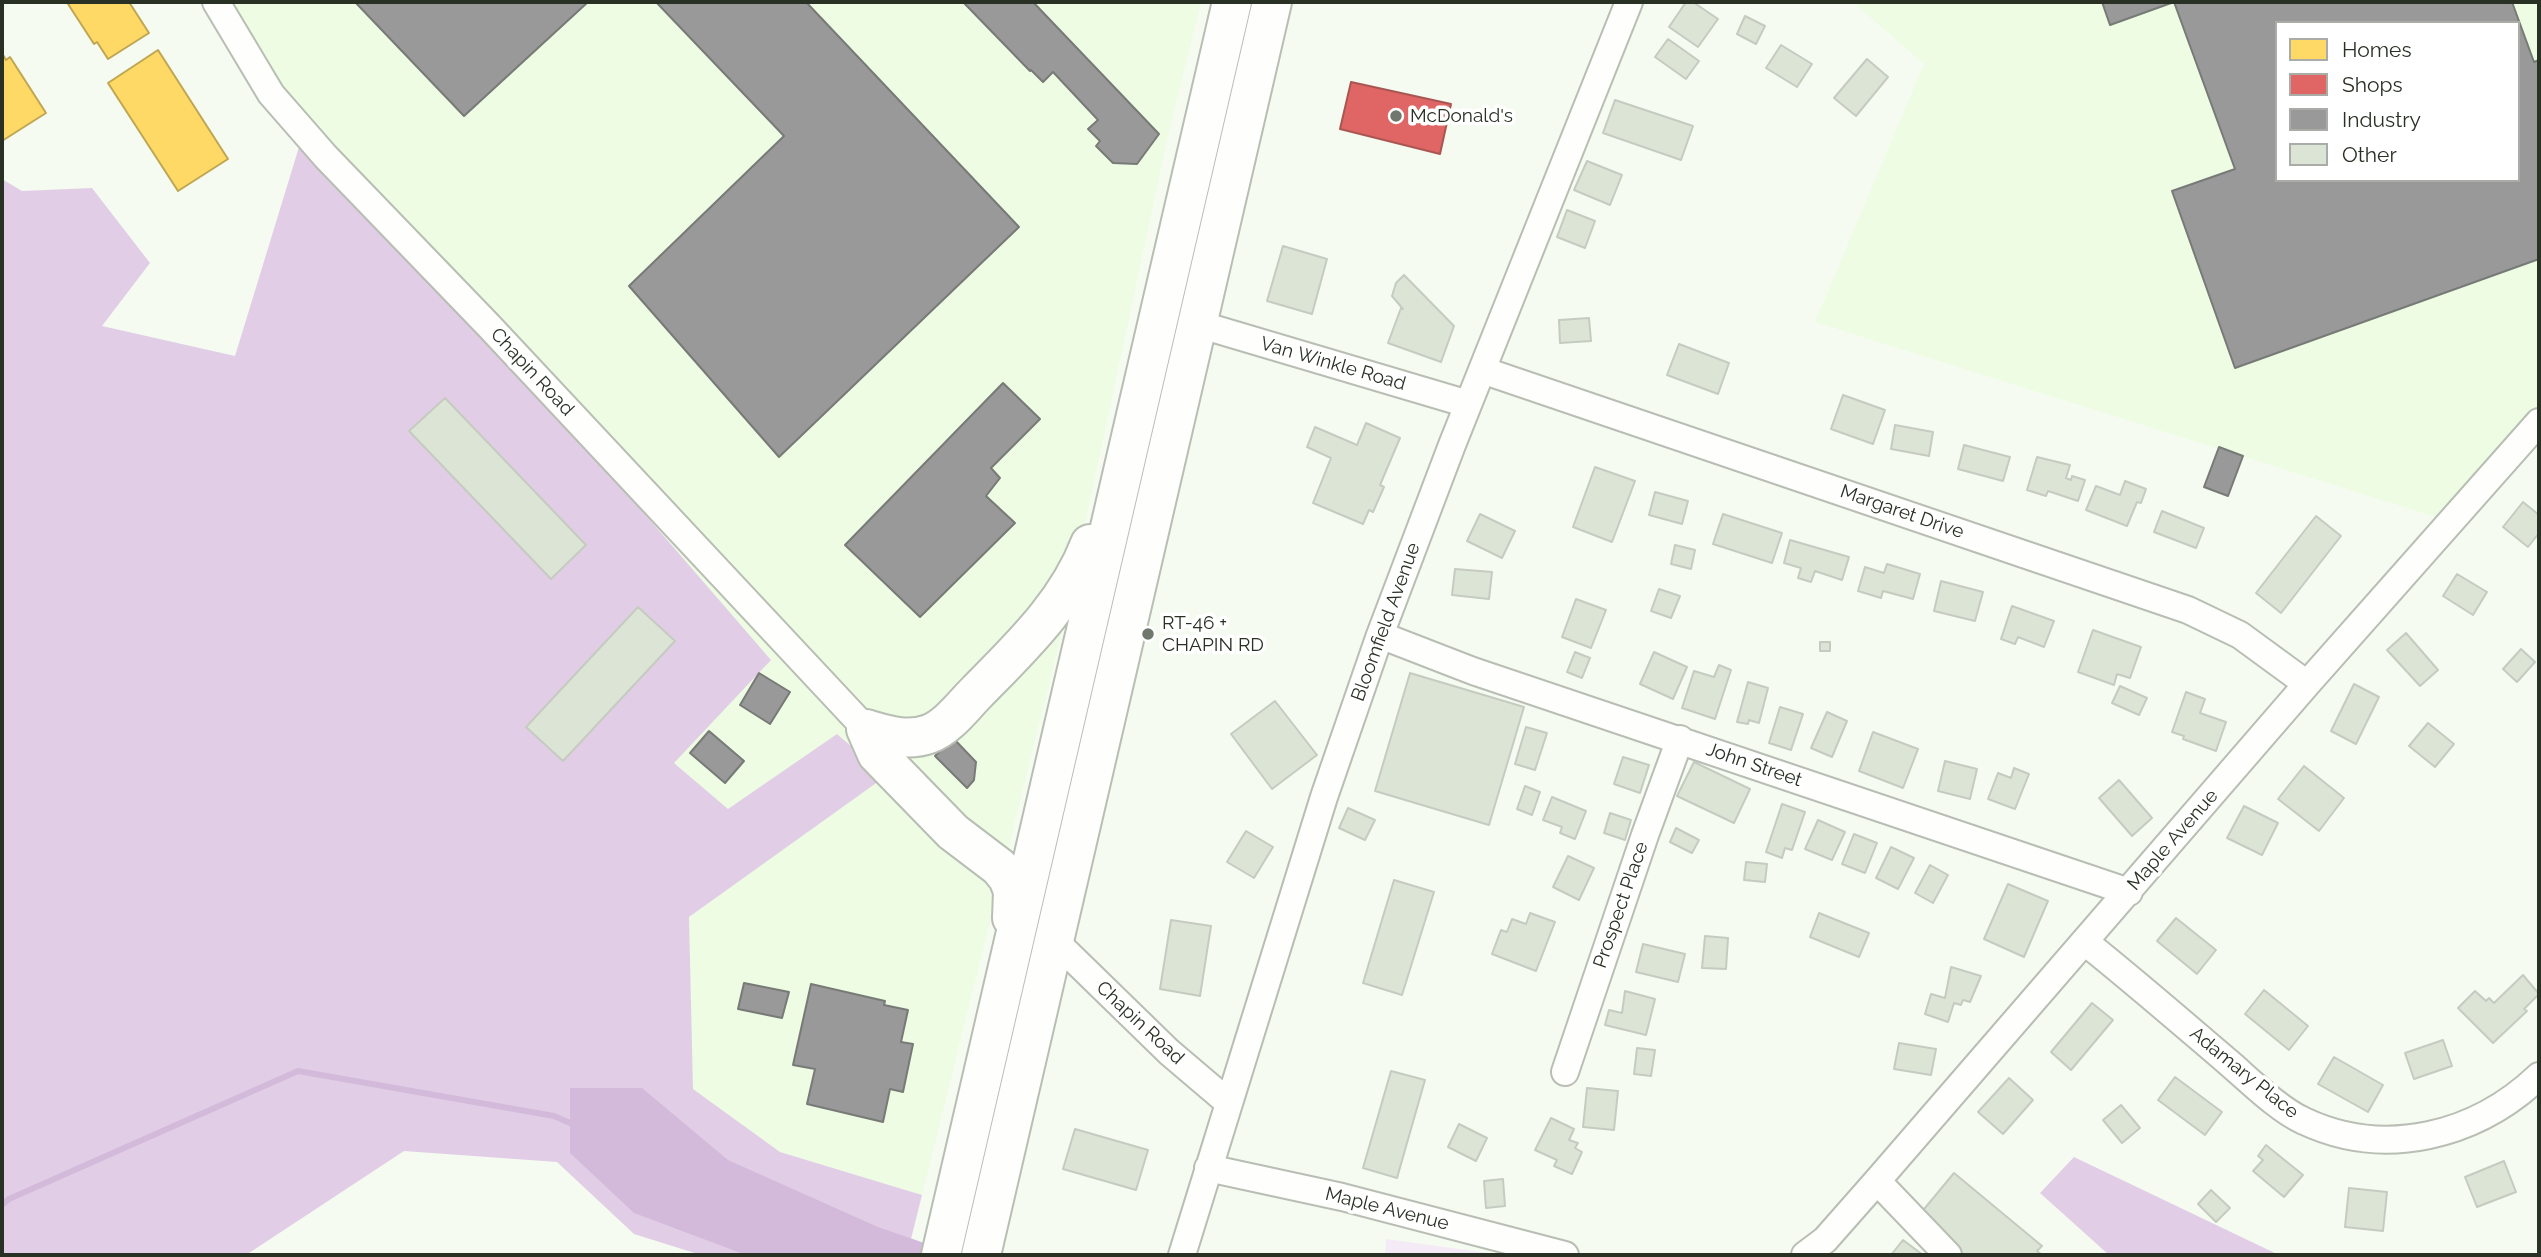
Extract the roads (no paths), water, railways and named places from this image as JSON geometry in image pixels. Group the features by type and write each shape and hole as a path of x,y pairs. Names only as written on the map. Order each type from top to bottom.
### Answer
{"highway":[{"path":"941,1255 1232,2"},
{"path":"984,1241 1272,2"},
{"path":"866,729 895,738 931,734 950,720 1036,632 1061,600 1082,566 1128,447"},
{"path":"866,729 877,754 953,832 985,854 1007,878 1013,891 1012,942"}],"street":[{"name":"Chapin Road","path":"216,2 271,94 326,157 489,326 866,729"},
{"name":"Bloomfield Avenue","path":"1182,1255 1324,797 1380,635 1468,404 1629,2"},
{"name":"Van Winkle Road","path":"1198,324 1468,404"},
{"name":"Margaret Drive","path":"1482,370 2188,610 2240,635 2307,684"},
{"name":"Maple Avenue","path":"1805,1255 1825,1240 1877,1181 2307,684 2539,422"},
{"name":"John Street","path":"1380,635 1473,671 2129,892"},
{"name":"Prospect Place","path":"1565,1072 1680,739"},
{"name":"Chapin Road","path":"1054,940 1169,1052 1229,1103"},
{"name":"Adamary Place","path":"2085,942 2259,1089 2302,1120 2335,1131 2395,1140 2423,1138 2449,1132 2499,1109 2522,1093 2539,1076"},
{"name":"Maple Avenue","path":"1208,1168 1342,1197 1564,1255"},
{"path":"1877,1181 1948,1255"}],"waterway":[{"path":"2,1205 9,1199 298,1071 554,1116 577,1126"}],"place":[{"name":"McDonald's","path":"1396,116"},
{"name":"RT-46 + CHAPIN RD","path":"1148,634"}]}
